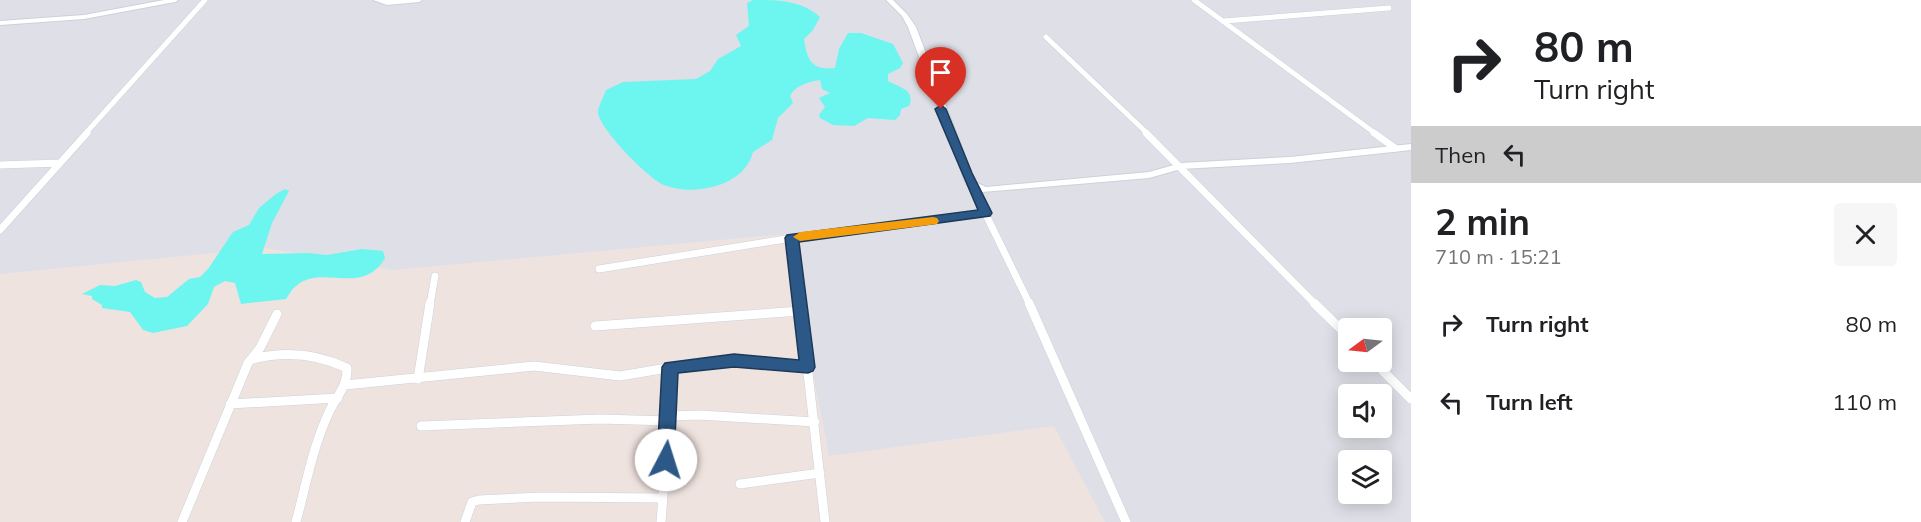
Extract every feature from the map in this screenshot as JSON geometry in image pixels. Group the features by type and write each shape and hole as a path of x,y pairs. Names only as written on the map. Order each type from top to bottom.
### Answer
{"street":[{"path":"0,23 84,17 175,0"},
{"path":"0,230 205,0"},
{"path":"376,0 387,3 419,0"},
{"path":"890,0 905,15 912,27 934,92 971,184 1092,440 1126,522"},
{"path":"1194,0 1395,148"},
{"path":"1224,21 1389,8"},
{"path":"1046,37 1180,166 1270,261 1338,326"},
{"path":"971,184 985,190 993,190 1149,175 1180,166 1290,160 1411,147"},
{"path":"0,165 60,163"},
{"path":"599,269 792,238 986,213"},
{"path":"792,238 825,522"},
{"path":"418,379 435,276"},
{"path":"595,326 801,311"},
{"path":"182,522 248,363 253,359 277,314"},
{"path":"253,359 299,355 323,357 346,368 348,374 345,385 322,430 296,522"},
{"path":"345,385 534,366 620,376 670,367 734,360 808,367"},
{"path":"661,522 669,418 670,367"},
{"path":"1384,372 1411,399"},
{"path":"230,404 338,398"},
{"path":"421,426 700,415 814,422"},
{"path":"740,484 820,473"},
{"path":"465,522 468,507 472,502 479,500 541,496 662,498"}],"shaded area":[{"path":"0,0 1411,0 1411,522 1105,522 1054,426 829,456 786,234 393,270 265,248 0,274"}],"water":[{"path":"753,0 797,4 820,17 813,30 804,39 809,58 820,68 835,68 839,49 848,33 861,33 893,44 903,63 900,68 888,74 888,81 908,93 911,101 909,106 901,109 900,115 895,120 868,118 854,126 833,125 820,118 819,115 825,107 819,98 830,93 822,89 820,80 807,83 792,92 790,96 793,103 778,118 772,140 753,152 748,164 729,181 717,186 689,190 664,185 636,163 614,140 600,119 599,106 606,90 623,82 696,79 710,71 718,59 741,46 736,35 749,26 747,3"},
{"path":"285,189 289,191 272,223 262,254 327,255 362,249 383,251 385,258 376,270 365,276 353,278 305,280 294,288 286,299 241,304 235,283 225,281 214,287 208,304 187,326 153,333 143,330 130,312 102,308 102,305 92,299 92,296 82,294 100,285 115,286 136,280 141,282 145,292 155,298 167,297 189,279 200,277 233,232 249,225 259,208"}],"slow traffic":[{"path":"800,237 933,221"}],"route":[{"path":"666,460 670,367 734,360 808,367 792,238 986,213 966,173 941,109"}]}
